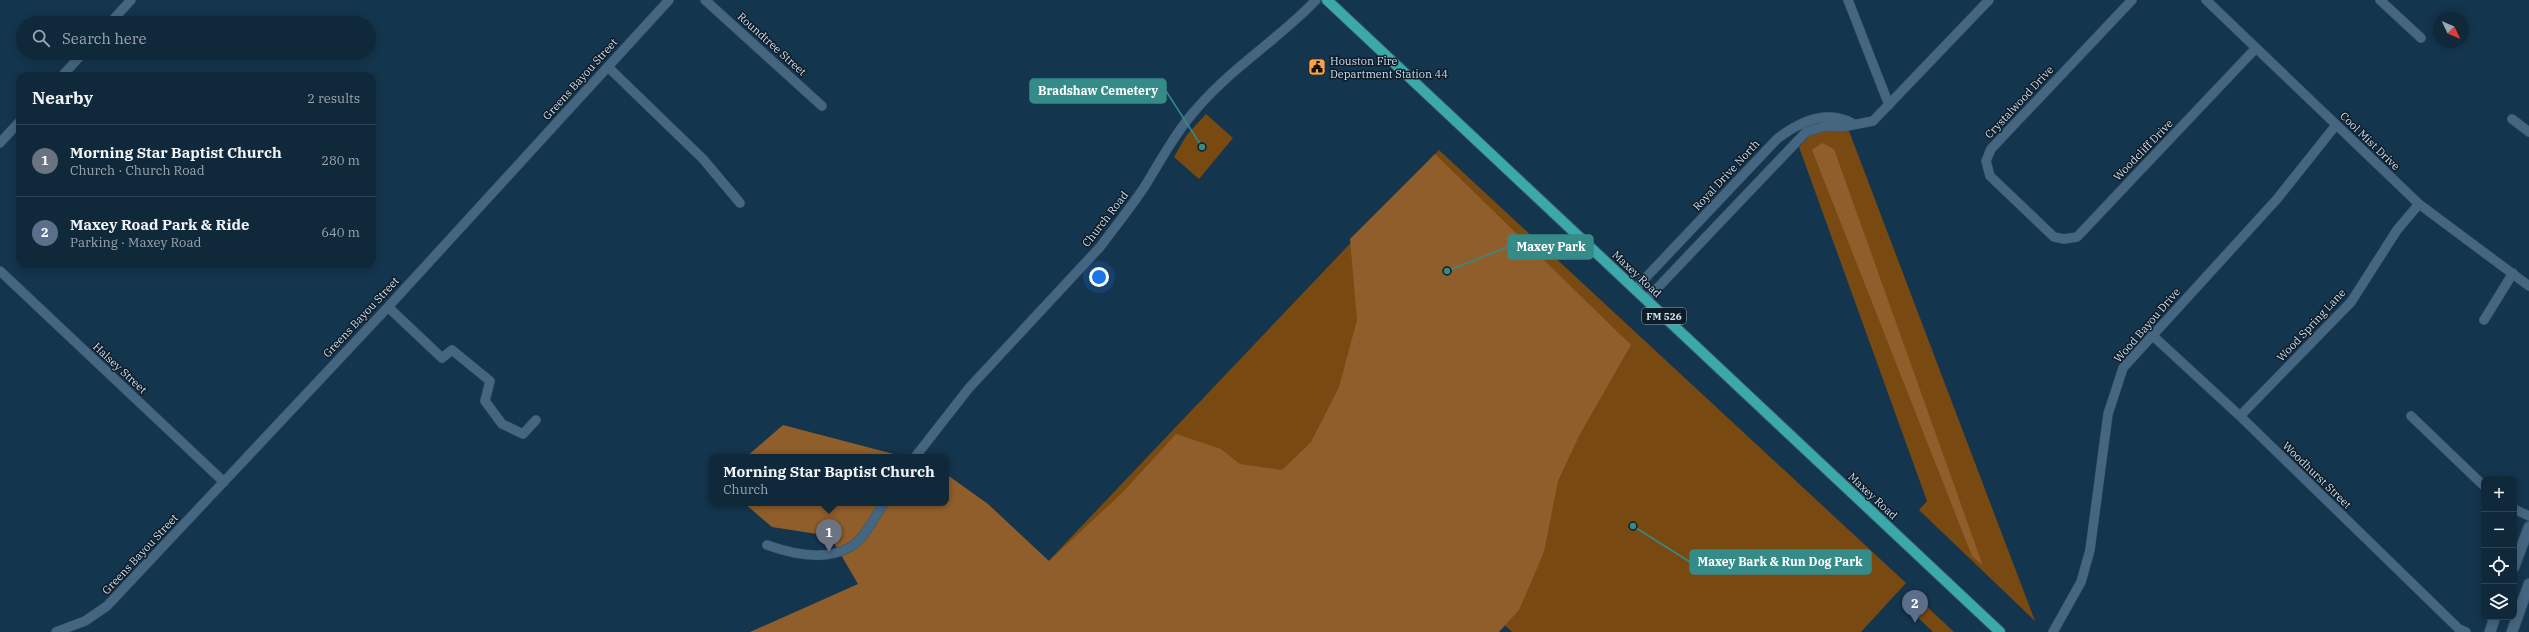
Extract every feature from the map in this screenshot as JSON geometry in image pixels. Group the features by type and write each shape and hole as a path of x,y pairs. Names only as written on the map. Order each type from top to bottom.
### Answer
{"main road":[{"name":"Maxey Road","path":"1327,0 2000,632"}],"street":[{"path":"116,16 131,0"},
{"name":"Greens Bayou Street","path":"61,631 85,621 107,606 388,306 669,0"},
{"name":"Roundtree Street","path":"706,0 822,106"},
{"name":"Church Road","path":"917,454 969,388 1114,228 1144,186 1169,145 1198,107 1219,84 1289,26 1316,0"},
{"path":"1848,0 1889,105"},
{"name":"Royal Drive North","path":"1646,300 1806,132 1816,128 1873,121 1989,0"},
{"name":"Crystalwood Drive","path":"2039,224 1990,176 1986,161 1991,149 2132,0"},
{"name":"Cool Mist Drive","path":"2206,0 2419,204 2529,286"},
{"path":"2380,0 2421,38"},
{"name":"Woodcliff Drive","path":"2039,224 2054,237 2064,239 2077,237 2256,48"},
{"path":"66,72 77,60"},
{"path":"608,66 702,159 740,203"},
{"name":"Royal Drive North","path":"1635,289 1777,139 1792,128 1819,118 1844,118 1854,124"},
{"path":"2512,119 2529,132"},
{"path":"0,143 16,125"},
{"name":"Wood Bayou Drive","path":"2053,632 2081,582 2090,550 2108,414 2123,368 2277,199 2336,125"},
{"name":"Wood Spring Lane","path":"2240,416 2351,302 2397,230 2419,204"},
{"path":"1710,209 1722,220"},
{"name":"Halsey Street","path":"0,271 224,482"},
{"path":"2484,320 2513,274"},
{"path":"388,306 442,358 452,350 490,381 485,400 502,424 523,434 536,420"},
{"name":"Woodhurst Street","path":"2152,335 2240,416 2459,629 2466,632"},
{"path":"2411,416 2481,483"},
{"path":"767,545 797,555 831,554 851,547 864,532 882,506"},
{"path":"2517,510 2529,516"},
{"path":"2517,559 2529,526"},
{"path":"2512,632 2529,584"},
{"path":"2490,632 2494,620"}],"shaded area":[{"path":"1206,114 1233,138 1199,179 1174,157 1186,136"},
{"path":"1826,130 1849,131 2035,621 1919,510 1927,501 1799,147 1810,135"},
{"path":"1822,143 1834,149 1983,566 1972,556 1812,150"},
{"path":"1439,150 1906,583 1861,632 1512,632 1474,596 981,632"},
{"path":"1435,154 1631,345 1579,436 1558,481 1544,552 1519,610 1499,632 750,632 858,584 830,536 772,527 748,506 949,506 949,476 988,504 1049,561 1122,493 1176,434 1221,449 1240,464 1282,470 1311,442 1339,387 1357,320 1350,239"},
{"path":"783,425 894,454 749,454"},
{"path":"1922,602 1954,632 1933,632 1912,612"}],"place":[{"name":"Houston Fire Department Station 44","path":"1317,67"},
{"name":"Bradshaw Cemetery","path":"1202,147"},
{"name":"Maxey Park","path":"1447,271"},
{"name":"Maxey Bark & Run Dog Park","path":"1633,526"},
{"name":"Morning Star Baptist Church","path":"829,552"},
{"name":"Maxey Road Park & Ride","path":"1915,623"}]}
